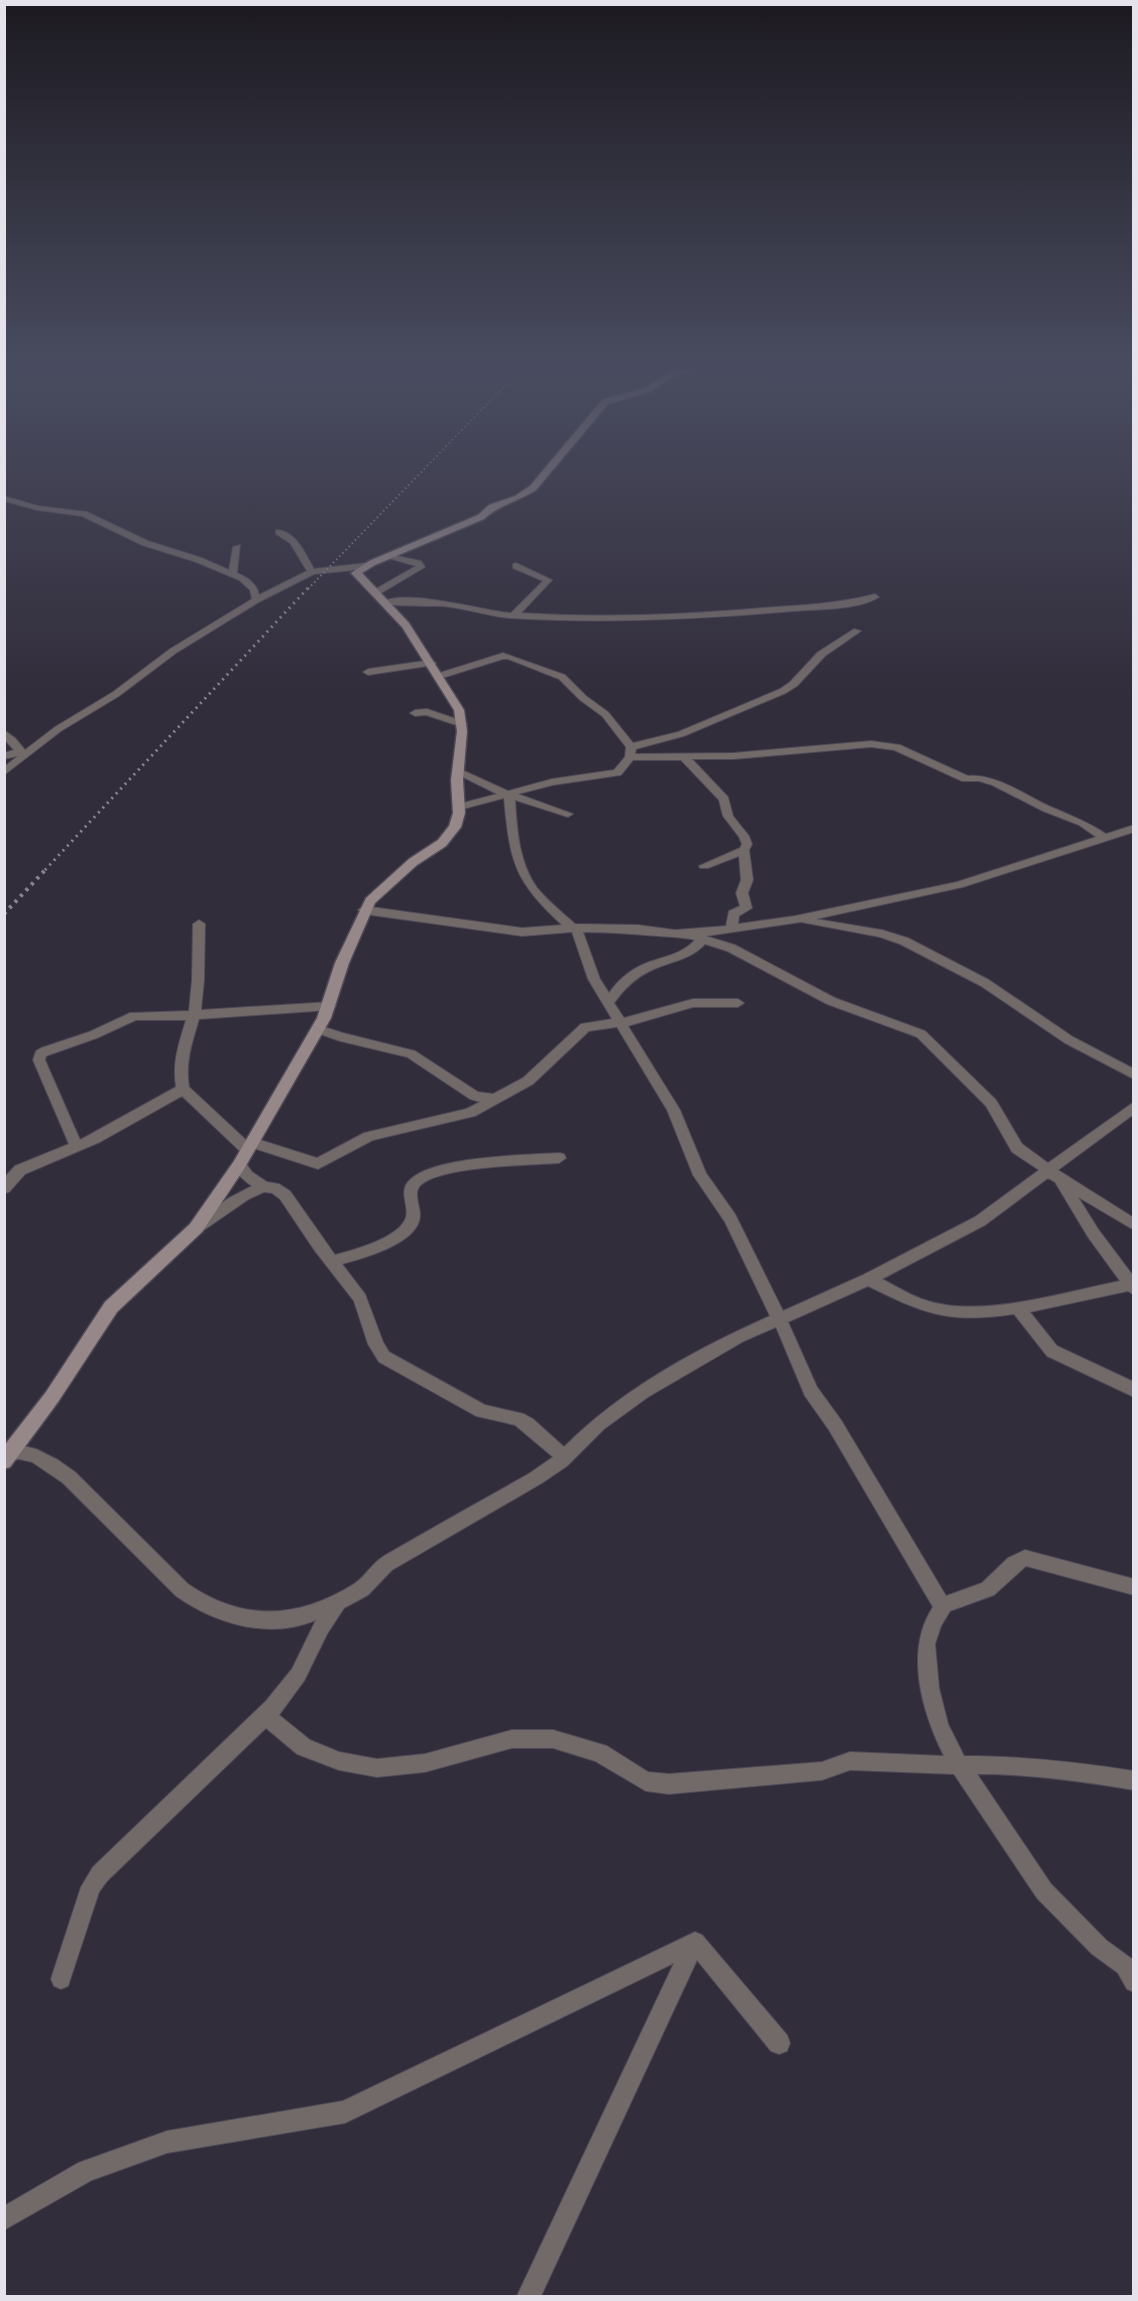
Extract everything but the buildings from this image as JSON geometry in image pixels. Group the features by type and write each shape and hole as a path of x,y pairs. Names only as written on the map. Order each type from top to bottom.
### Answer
{"street":[{"path":"196,1228 238,1165 318,1029 330,1006 342,963 364,910 370,901 413,862 442,843 449,836 458,819 458,772 462,724 459,710 406,625 356,574 358,570 366,566 481,517 492,507 533,488 542,477"},
{"path":"4,498 37,508 84,514 145,543 200,560 233,574 250,585 254,589 256,600"},
{"path":"279,532 293,541 312,572"},
{"path":"233,574 237,547"},
{"path":"379,598 421,567 418,563 391,556"},
{"path":"4,771 22,754 58,729 116,694 173,651 256,600 312,572 366,566"},
{"path":"514,615 548,580 516,566"},
{"path":"379,598 458,605 514,615 571,618 728,614 848,604 875,597"},
{"path":"459,807 552,782 613,775 620,771 631,752 681,734 796,684 804,671 834,644 857,631"},
{"path":"439,676 503,656 562,677 583,698 611,720 631,752"},
{"path":"368,672 431,663"},
{"path":"415,713 428,712 462,724"},
{"path":"4,733 22,754"},
{"path":"631,752 683,756 734,756 871,744 896,747 966,778 980,778 996,783 1047,809 1083,823 1104,837"},
{"path":"4,756 22,754"},
{"path":"683,756 724,799 728,816 744,836 747,847 744,850 747,880 742,893 746,908 733,914 732,930"},
{"path":"458,772 507,794 568,814"},
{"path":"507,794 515,846 528,880 534,891 574,928 594,979 673,1110 700,1175 730,1218 779,1318 811,1391 835,1425 911,1556 939,1601 944,1605"},
{"path":"685,934 732,930 795,920 959,885 1134,828"},
{"path":"704,866 744,850"},
{"path":"364,910 522,932 574,928 638,929 685,934 731,948 831,1001 921,1034 991,1103 1017,1148 1134,1225"},
{"path":"795,920 894,936 985,983 1069,1040 1134,1075"},
{"path":"199,924 197,1000 179,1062 183,1089 249,1146 318,1164 365,1137 463,1116 534,1076 585,1027 650,1016 693,1003 738,1003"},
{"path":"608,1003 624,981 647,967 680,958 703,939"},
{"path":"77,1147 39,1060 40,1054 104,1031 134,1016 193,1015 330,1006"},
{"path":"318,1029 340,1037 411,1054 476,1096 486,1100 493,1099"},
{"path":"4,1188 20,1170 77,1147 183,1089"},
{"path":"564,1457 527,1424 518,1419 482,1411 384,1357 376,1344 360,1298 331,1262 285,1195 273,1187 257,1189 196,1228 111,1307 52,1397 7,1455 46,1461 74,1481 182,1590 198,1601 245,1619 271,1621 303,1617 337,1603 362,1589 386,1564 537,1478 564,1457 598,1424 642,1392 739,1337 868,1279 980,1221 1054,1174 1134,1107"},
{"path":"331,1262 364,1251 401,1234 413,1217 410,1192 412,1186 425,1176 459,1166 559,1158"},
{"path":"238,1165 247,1176 264,1187"},
{"path":"868,1279 918,1304 935,1309 975,1312 1132,1287 1054,1174"},
{"path":"1017,1307 1053,1351 1134,1390"},
{"path":"1134,1587 1025,1558 1014,1563 988,1589 944,1605 933,1622 926,1644 930,1688 939,1726 959,1765 1044,1891 1100,1947 1125,1966 1134,1982"},
{"path":"61,1979 92,1887 100,1874 154,1825 243,1734 265,1716 298,1675 321,1628 337,1603"},
{"path":"265,1716 304,1747 339,1761 377,1768 426,1763 512,1739 553,1739 600,1753 646,1781 669,1785 822,1771 850,1761 1015,1765 1071,1770 1134,1781"},
{"path":"695,1942 779,2043"},
{"path":"4,2219 86,2171 168,2142 345,2112 695,1942"},
{"path":"529,2296 695,1942"}],"railway":[{"path":"308,589 416,477"},
{"path":"45,870 309,587"},
{"path":"4,914 47,868"}]}
